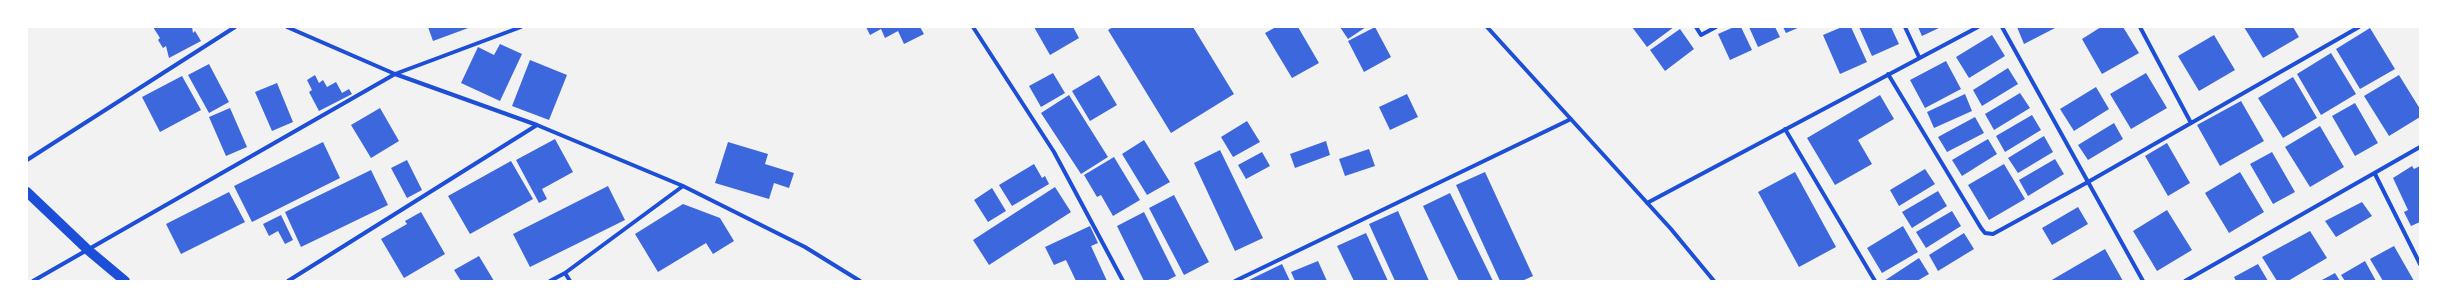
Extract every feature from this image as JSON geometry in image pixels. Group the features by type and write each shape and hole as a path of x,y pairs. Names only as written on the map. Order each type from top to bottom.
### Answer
{"main road":[{"path":"27,192 88,250 125,281"}],"street":[{"path":"27,160 235,27"},
{"path":"287,27 395,74 536,125 683,186 805,247 860,281"},
{"path":"33,281 395,74 521,27"},
{"path":"973,27 1054,152 1123,281"},
{"path":"1487,27 1647,203 1714,281"},
{"path":"1696,27 1701,35 1716,27"},
{"path":"1905,27 1919,57"},
{"path":"1647,203 1919,57 1978,27"},
{"path":"2002,27 2142,281"},
{"path":"2140,27 2191,123"},
{"path":"1888,74 1985,233 1993,234 2088,182 2359,27"},
{"path":"1235,281 1571,119"},
{"path":"288,281 536,125"},
{"path":"1785,129 1875,281"},
{"path":"2185,281 2420,147"},
{"path":"2375,174 2420,264"},
{"path":"550,281 565,273 683,186"},
{"path":"565,273 570,281"}],"building":[{"path":"153,27 192,27 193,33 195,31 201,41 169,58 166,46 163,48 158,40 160,38"},
{"path":"428,27 471,27 433,41"},
{"path":"866,27 920,27 924,34 904,44 898,31 885,38 881,29 870,35"},
{"path":"1034,27 1073,27 1079,38 1050,55"},
{"path":"1113,27 1193,27 1234,94 1171,133 1108,30"},
{"path":"1276,27 1298,27 1319,63 1292,78 1265,33"},
{"path":"1340,27 1366,27 1348,39"},
{"path":"1375,27 1391,57 1364,72 1348,41"},
{"path":"1632,27 1674,27 1647,47"},
{"path":"1734,27 1741,27 1752,50 1730,60 1718,34"},
{"path":"1749,27 1775,27 1780,37 1758,47"},
{"path":"1783,27 1800,27 1786,33"},
{"path":"1842,27 1851,27 1867,62 1840,74 1823,35"},
{"path":"1859,27 1891,27 1899,44 1872,56"},
{"path":"1918,27 1941,27 1922,36"},
{"path":"2017,27 2057,27 2024,44"},
{"path":"2101,27 2123,27 2139,53 2102,74 2082,39"},
{"path":"2244,27 2293,27 2299,37 2263,58"},
{"path":"2370,28 2395,69 2360,89 2336,49"},
{"path":"1680,29 1694,49 1665,71 1650,50"},
{"path":"1992,35 2005,56 1969,78 1956,57"},
{"path":"2214,35 2235,70 2199,91 2178,56"},
{"path":"500,44 522,54 500,101 461,83 478,47 494,55"},
{"path":"2331,53 2356,94 2321,115 2297,74"},
{"path":"530,60 567,75 549,120 512,106"},
{"path":"1946,61 1961,89 1925,108 1910,80"},
{"path":"209,64 229,102 209,113 188,75"},
{"path":"2008,68 2018,84 1982,106 1973,90"},
{"path":"1053,73 1065,93 1041,107 1029,86"},
{"path":"2146,73 2167,108 2131,129 2110,94"},
{"path":"315,75 319,83 323,80 327,87 336,82 342,93 349,89 352,94 319,111 309,92 312,90 307,80"},
{"path":"1099,75 1117,105 1090,121 1072,91"},
{"path":"2399,75 2420,109 2420,117 2389,136 2364,96"},
{"path":"182,76 201,110 160,132 142,97"},
{"path":"2293,77 2317,118 2283,138 2258,98"},
{"path":"277,83 293,122 272,131 255,92"},
{"path":"2096,87 2109,109 2074,131 2060,109"},
{"path":"2020,93 2030,108 1994,130 1985,114"},
{"path":"1407,94 1418,117 1390,130 1379,107"},
{"path":"1965,94 1972,111 1934,128 1927,112"},
{"path":"1069,95 1108,157 1081,174 1041,113"},
{"path":"1880,95 1894,119 1858,140 1872,164 1835,185 1807,138"},
{"path":"2241,101 2264,141 2220,166 2197,125"},
{"path":"2355,103 2378,143 2355,156 2332,116"},
{"path":"230,108 247,147 226,156 209,117"},
{"path":"380,108 399,141 371,158 351,125"},
{"path":"2032,115 2041,130 2005,152 1996,136"},
{"path":"1975,117 1984,133 1947,152 1938,137"},
{"path":"1247,121 1260,142 1233,157 1221,137"},
{"path":"2114,123 2123,139 2088,160 2078,145"},
{"path":"2320,126 2344,167 2310,187 2285,147"},
{"path":"2044,136 2053,152 2018,173 2008,158"},
{"path":"555,139 573,172 542,189 547,199 539,203 516,160"},
{"path":"1988,139 1997,154 1962,176 1952,160"},
{"path":"1144,140 1170,182 1147,195 1122,154"},
{"path":"1326,141 1330,155 1295,168 1290,154"},
{"path":"323,142 340,178 252,222 234,186"},
{"path":"728,142 768,154 765,164 794,173 789,188 774,183 769,199 715,183"},
{"path":"2167,143 2190,183 2168,196 2145,156"},
{"path":"1369,149 1375,166 1345,176 1339,159"},
{"path":"1220,150 1263,238 1235,251 1194,163"},
{"path":"1262,152 1270,166 1246,179 1238,165"},
{"path":"2272,152 2295,192 2273,204 2250,164"},
{"path":"1114,157 1140,200 1113,216 1101,195 1097,197 1084,175"},
{"path":"2055,159 2064,174 2028,196 2019,180"},
{"path":"407,160 422,190 407,198 391,168"},
{"path":"511,161 533,199 470,234 448,196"},
{"path":"1034,164 1042,178 1045,176 1049,184 1012,206 999,185"},
{"path":"2004,164 2025,199 1989,220 1968,185"},
{"path":"2412,166 2414,169 2420,166 2420,222 2411,226 2404,212 2408,210 2393,178"},
{"path":"1925,169 1935,184 1899,206 1890,190"},
{"path":"371,170 388,205 301,247 285,212"},
{"path":"1485,172 1533,276 1522,281 1500,281 1456,185"},
{"path":"1795,172 1836,247 1799,267 1758,192"},
{"path":"2240,172 2264,212 2229,233 2205,193"},
{"path":"608,186 625,220 530,267 513,234"},
{"path":"1055,187 1071,212 989,265 973,240"},
{"path":"992,188 1006,211 988,222 974,200"},
{"path":"1938,191 1947,206 1912,228 1902,212"},
{"path":"229,192 245,222 181,254 166,224"},
{"path":"1450,193 1493,281 1459,281 1423,206"},
{"path":"1174,195 1209,262 1184,275 1149,208"},
{"path":"2362,202 2372,216 2336,237 2325,221"},
{"path":"683,204 720,218 734,241 713,254 706,243 658,272 635,234"},
{"path":"2078,207 2088,224 2052,245 2042,228"},
{"path":"2167,210 2192,250 2157,271 2133,231"},
{"path":"1398,211 1429,281 1395,281 1369,224"},
{"path":"1952,211 1961,226 1926,248 1916,232"},
{"path":"421,212 445,254 404,278 381,239 407,224 405,221"},
{"path":"1144,212 1176,276 1166,281 1144,281 1117,226"},
{"path":"281,215 293,240 285,244 278,231 269,236 263,224"},
{"path":"1090,226 1098,243 1091,246 1107,281 1076,281 1066,260 1054,265 1045,247"},
{"path":"1903,226 1918,252 1882,273 1867,248"},
{"path":"2310,231 2327,258 2288,281 2277,281 2262,257"},
{"path":"1366,233 1388,281 1354,281 1337,246"},
{"path":"1964,233 1974,249 1938,271 1929,255"},
{"path":"2394,246 2414,281 2383,281 2370,259"},
{"path":"2105,249 2123,281 2050,281"},
{"path":"479,256 494,281 461,281 454,270"},
{"path":"1919,258 1929,274 1917,281 1884,281"},
{"path":"1318,261 1327,281 1295,281 1291,272"},
{"path":"2365,261 2376,281 2345,281 2341,275"},
{"path":"1282,264 1290,281 1247,281"},
{"path":"2258,264 2268,281 2236,281 2234,277"},
{"path":"2335,273 2340,281 2320,281"}]}
